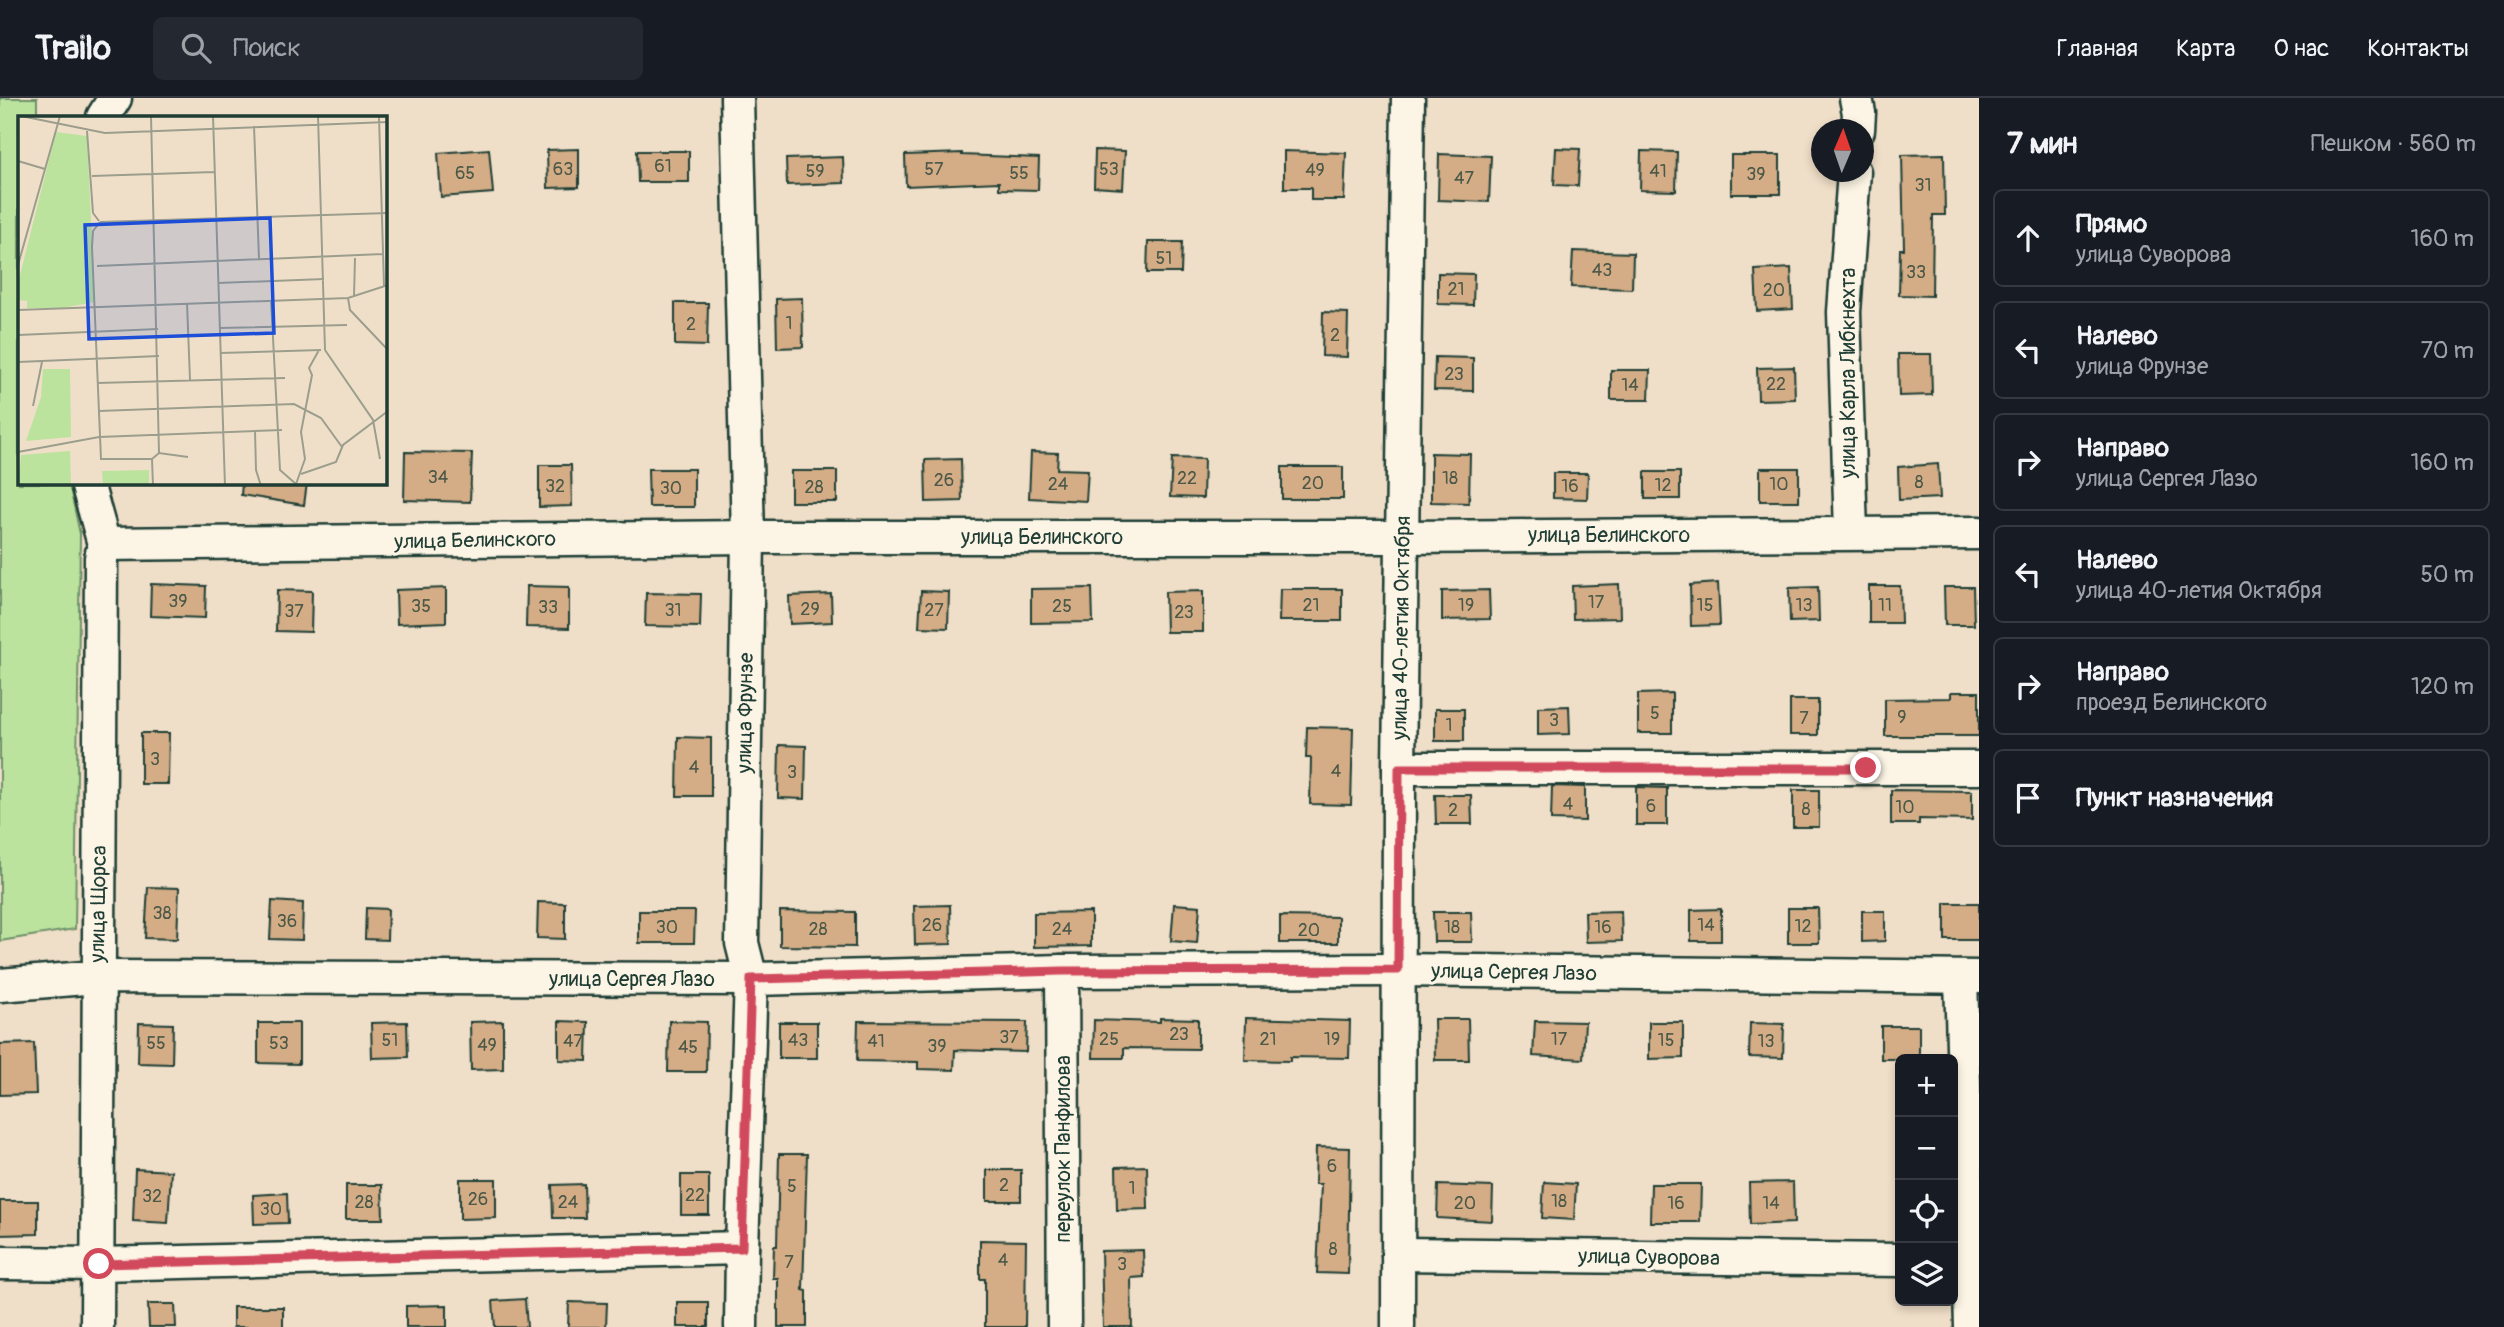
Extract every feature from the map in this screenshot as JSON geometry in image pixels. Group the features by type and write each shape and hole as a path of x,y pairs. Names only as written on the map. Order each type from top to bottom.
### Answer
{"street":[{"path":"104,116 115,98"},
{"name":"улица Фрунзе","path":"737,98 748,537 741,943 751,979 741,1327"},
{"name":"улица 40-летия Октября","path":"1398,1327 1399,768 1408,98"},
{"path":"1856,98 1859,119"},
{"name":"улица Карла Либкнехта","path":"1851,533 1844,312 1853,182"},
{"name":"улица Щорса","path":"88,485 104,544 101,558 97,978 97,1327"},
{"name":"улица Белинского","path":"104,544 748,537 1402,537 1979,533"},
{"path":"1399,768 1979,768"},
{"name":"улица Сергея Лазо","path":"0,985 97,978 751,979 1062,971 1398,970 1970,977"},
{"name":"переулок Панфилова","path":"1062,971 1064,1327"},
{"path":"1970,977 1967,1261 1971,1327"},
{"path":"0,1263 99,1264 742,1248"},
{"name":"улица Суворова","path":"1398,1254 1895,1261"}],"green space":[{"path":"0,98 37,98 37,116 18,116 18,485 69,485 80,534 75,929 0,941"}],"building":[{"path":"1556,148 1580,149 1578,186 1554,185"},
{"path":"489,149 493,193 441,197 438,153"},
{"path":"579,149 579,187 548,188 547,150"},
{"path":"1095,150 1125,151 1123,189 1094,187"},
{"path":"637,151 689,151 689,182 638,182"},
{"path":"1284,151 1346,153 1344,200 1311,200 1311,188 1284,188"},
{"path":"1641,151 1677,152 1676,191 1640,190"},
{"path":"962,153 1039,158 1038,190 999,189 999,182 906,186 905,155"},
{"path":"1439,154 1491,156 1489,202 1438,200"},
{"path":"1944,154 1945,215 1933,215 1932,296 1899,295 1900,249 1904,249 1902,155"},
{"path":"1731,155 1780,155 1780,194 1731,194"},
{"path":"843,157 844,183 787,185 786,159"},
{"path":"1148,242 1182,242 1181,273 1147,273"},
{"path":"1573,251 1633,253 1632,289 1571,287"},
{"path":"1791,268 1793,309 1757,311 1755,270"},
{"path":"1438,273 1474,274 1473,305 1438,304"},
{"path":"802,298 803,347 777,348 776,299"},
{"path":"675,303 708,303 707,346 675,345"},
{"path":"1323,312 1348,313 1347,357 1322,356"},
{"path":"1898,354 1931,354 1932,395 1899,396"},
{"path":"1435,357 1473,358 1473,391 1434,390"},
{"path":"1794,367 1795,399 1758,400 1757,368"},
{"path":"1611,370 1650,370 1649,400 1611,400"},
{"path":"405,452 472,453 470,502 404,500"},
{"path":"1031,452 1058,453 1057,469 1088,470 1086,501 1029,498"},
{"path":"1431,453 1470,454 1469,503 1431,502"},
{"path":"1172,458 1204,459 1203,498 1170,497"},
{"path":"961,459 962,501 926,502 925,460"},
{"path":"1938,464 1940,498 1899,500 1898,467"},
{"path":"539,465 571,465 572,506 539,507"},
{"path":"1282,467 1343,467 1343,499 1282,499"},
{"path":"1760,468 1799,468 1799,501 1760,501"},
{"path":"648,469 694,469 694,507 649,507"},
{"path":"791,471 837,471 837,502 791,502"},
{"path":"1645,472 1680,472 1680,499 1645,499"},
{"path":"1553,473 1588,473 1587,499 1553,498"},
{"path":"242,485 307,485 304,505 241,495"},
{"path":"1718,583 1720,625 1691,626 1690,585"},
{"path":"151,584 206,586 205,618 150,616"},
{"path":"1619,584 1620,618 1573,619 1572,586"},
{"path":"527,586 569,587 569,628 526,627"},
{"path":"1869,586 1900,586 1901,623 1869,623"},
{"path":"1818,587 1819,621 1790,622 1789,588"},
{"path":"1944,587 1973,587 1974,625 1945,625"},
{"path":"446,588 446,622 397,624 396,590"},
{"path":"1092,588 1093,622 1031,623 1031,589"},
{"path":"1280,589 1342,589 1342,621 1279,621"},
{"path":"277,590 312,591 311,632 276,631"},
{"path":"1489,590 1490,619 1442,620 1442,591"},
{"path":"921,591 949,592 948,628 919,627"},
{"path":"1203,591 1203,632 1166,632 1165,592"},
{"path":"646,593 701,594 700,627 645,626"},
{"path":"831,594 832,622 790,624 789,596"},
{"path":"1951,692 1979,692 1979,736 1885,736 1885,699 1951,698"},
{"path":"1672,693 1672,733 1638,733 1638,694"},
{"path":"1790,700 1818,700 1818,735 1790,735"},
{"path":"1569,706 1570,734 1538,735 1538,707"},
{"path":"1435,709 1464,709 1464,741 1435,741"},
{"path":"1307,727 1353,728 1351,805 1310,804 1311,758 1306,758"},
{"path":"141,733 169,733 168,784 141,784"},
{"path":"678,737 711,738 711,796 677,796"},
{"path":"779,745 806,746 805,799 778,798"},
{"path":"1552,786 1585,787 1585,821 1551,820"},
{"path":"1636,787 1667,788 1667,825 1636,825"},
{"path":"1793,790 1819,790 1819,827 1793,827"},
{"path":"1891,790 1972,791 1972,820 1919,819 1919,824 1891,824"},
{"path":"1435,795 1471,795 1472,824 1436,824"},
{"path":"148,887 179,888 177,939 145,938"},
{"path":"272,901 303,903 302,940 270,939"},
{"path":"538,902 565,903 565,939 537,938"},
{"path":"1945,903 1979,903 1979,940 1945,940"},
{"path":"1174,904 1200,906 1197,943 1171,941"},
{"path":"950,905 951,944 915,945 914,906"},
{"path":"366,908 388,909 387,940 365,939"},
{"path":"1788,908 1818,908 1819,943 1788,943"},
{"path":"1721,909 1721,941 1691,941 1691,910"},
{"path":"639,911 695,911 694,943 639,943"},
{"path":"780,911 855,912 855,947 780,946"},
{"path":"1621,911 1622,941 1586,942 1585,912"},
{"path":"1862,911 1885,911 1885,941 1862,942"},
{"path":"1091,912 1091,946 1034,947 1034,913"},
{"path":"1433,912 1471,912 1472,942 1434,942"},
{"path":"1280,916 1338,917 1338,943 1280,943"},
{"path":"1160,1018 1198,1019 1198,1049 1124,1048 1124,1058 1093,1058 1094,1020 1160,1022"},
{"path":"1246,1018 1350,1021 1349,1058 1290,1057 1290,1061 1245,1060"},
{"path":"1434,1019 1468,1019 1469,1060 1435,1060"},
{"path":"503,1021 503,1069 471,1070 470,1022"},
{"path":"559,1021 588,1022 587,1061 559,1060"},
{"path":"669,1021 707,1022 706,1072 668,1072"},
{"path":"858,1021 1027,1022 1026,1052 955,1050 954,1070 918,1069 918,1062 857,1061"},
{"path":"1535,1021 1585,1022 1583,1059 1533,1056"},
{"path":"407,1022 408,1057 372,1058 371,1023"},
{"path":"779,1022 817,1022 817,1058 779,1058"},
{"path":"1649,1022 1683,1022 1683,1058 1649,1059"},
{"path":"139,1023 173,1024 172,1064 138,1063"},
{"path":"258,1023 299,1023 299,1064 258,1063"},
{"path":"1750,1023 1784,1024 1783,1058 1749,1057"},
{"path":"1881,1026 1919,1026 1919,1054 1895,1054 1895,1059 1881,1059"},
{"path":"34,1043 36,1094 0,1095 0,1044"},
{"path":"1316,1147 1350,1148 1348,1274 1317,1273 1321,1184 1315,1184"},
{"path":"779,1154 807,1154 803,1290 807,1291 807,1327 778,1327 778,1278 773,1278 774,1246 777,1246"},
{"path":"1147,1166 1148,1209 1117,1210 1116,1167"},
{"path":"135,1169 171,1171 168,1223 133,1221"},
{"path":"987,1170 1021,1170 1021,1201 987,1201"},
{"path":"681,1175 709,1175 709,1215 681,1215"},
{"path":"460,1179 496,1179 496,1218 460,1219"},
{"path":"1544,1182 1576,1184 1574,1220 1542,1218"},
{"path":"1793,1182 1794,1223 1750,1225 1749,1183"},
{"path":"584,1184 585,1218 553,1218 552,1185"},
{"path":"1651,1184 1701,1184 1700,1222 1650,1222"},
{"path":"346,1185 382,1185 383,1219 346,1219"},
{"path":"1438,1185 1493,1187 1492,1221 1437,1218"},
{"path":"287,1193 288,1223 254,1224 253,1195"},
{"path":"0,1201 38,1201 38,1234 0,1235"},
{"path":"980,1240 1026,1241 1025,1327 985,1327 985,1279 980,1279"},
{"path":"1143,1250 1144,1277 1131,1278 1132,1327 1103,1327 1101,1251"},
{"path":"525,1299 527,1327 495,1327 493,1301"},
{"path":"569,1302 607,1303 606,1327 568,1327"},
{"path":"677,1302 708,1302 708,1327 677,1327"},
{"path":"148,1304 175,1304 176,1327 149,1327"},
{"path":"447,1305 447,1327 406,1327 406,1306"},
{"path":"233,1307 283,1307 283,1327 233,1327"}],"route":[{"path":"99,1264 742,1248 751,979 1062,971 1398,970 1399,768 1866,768"}]}
